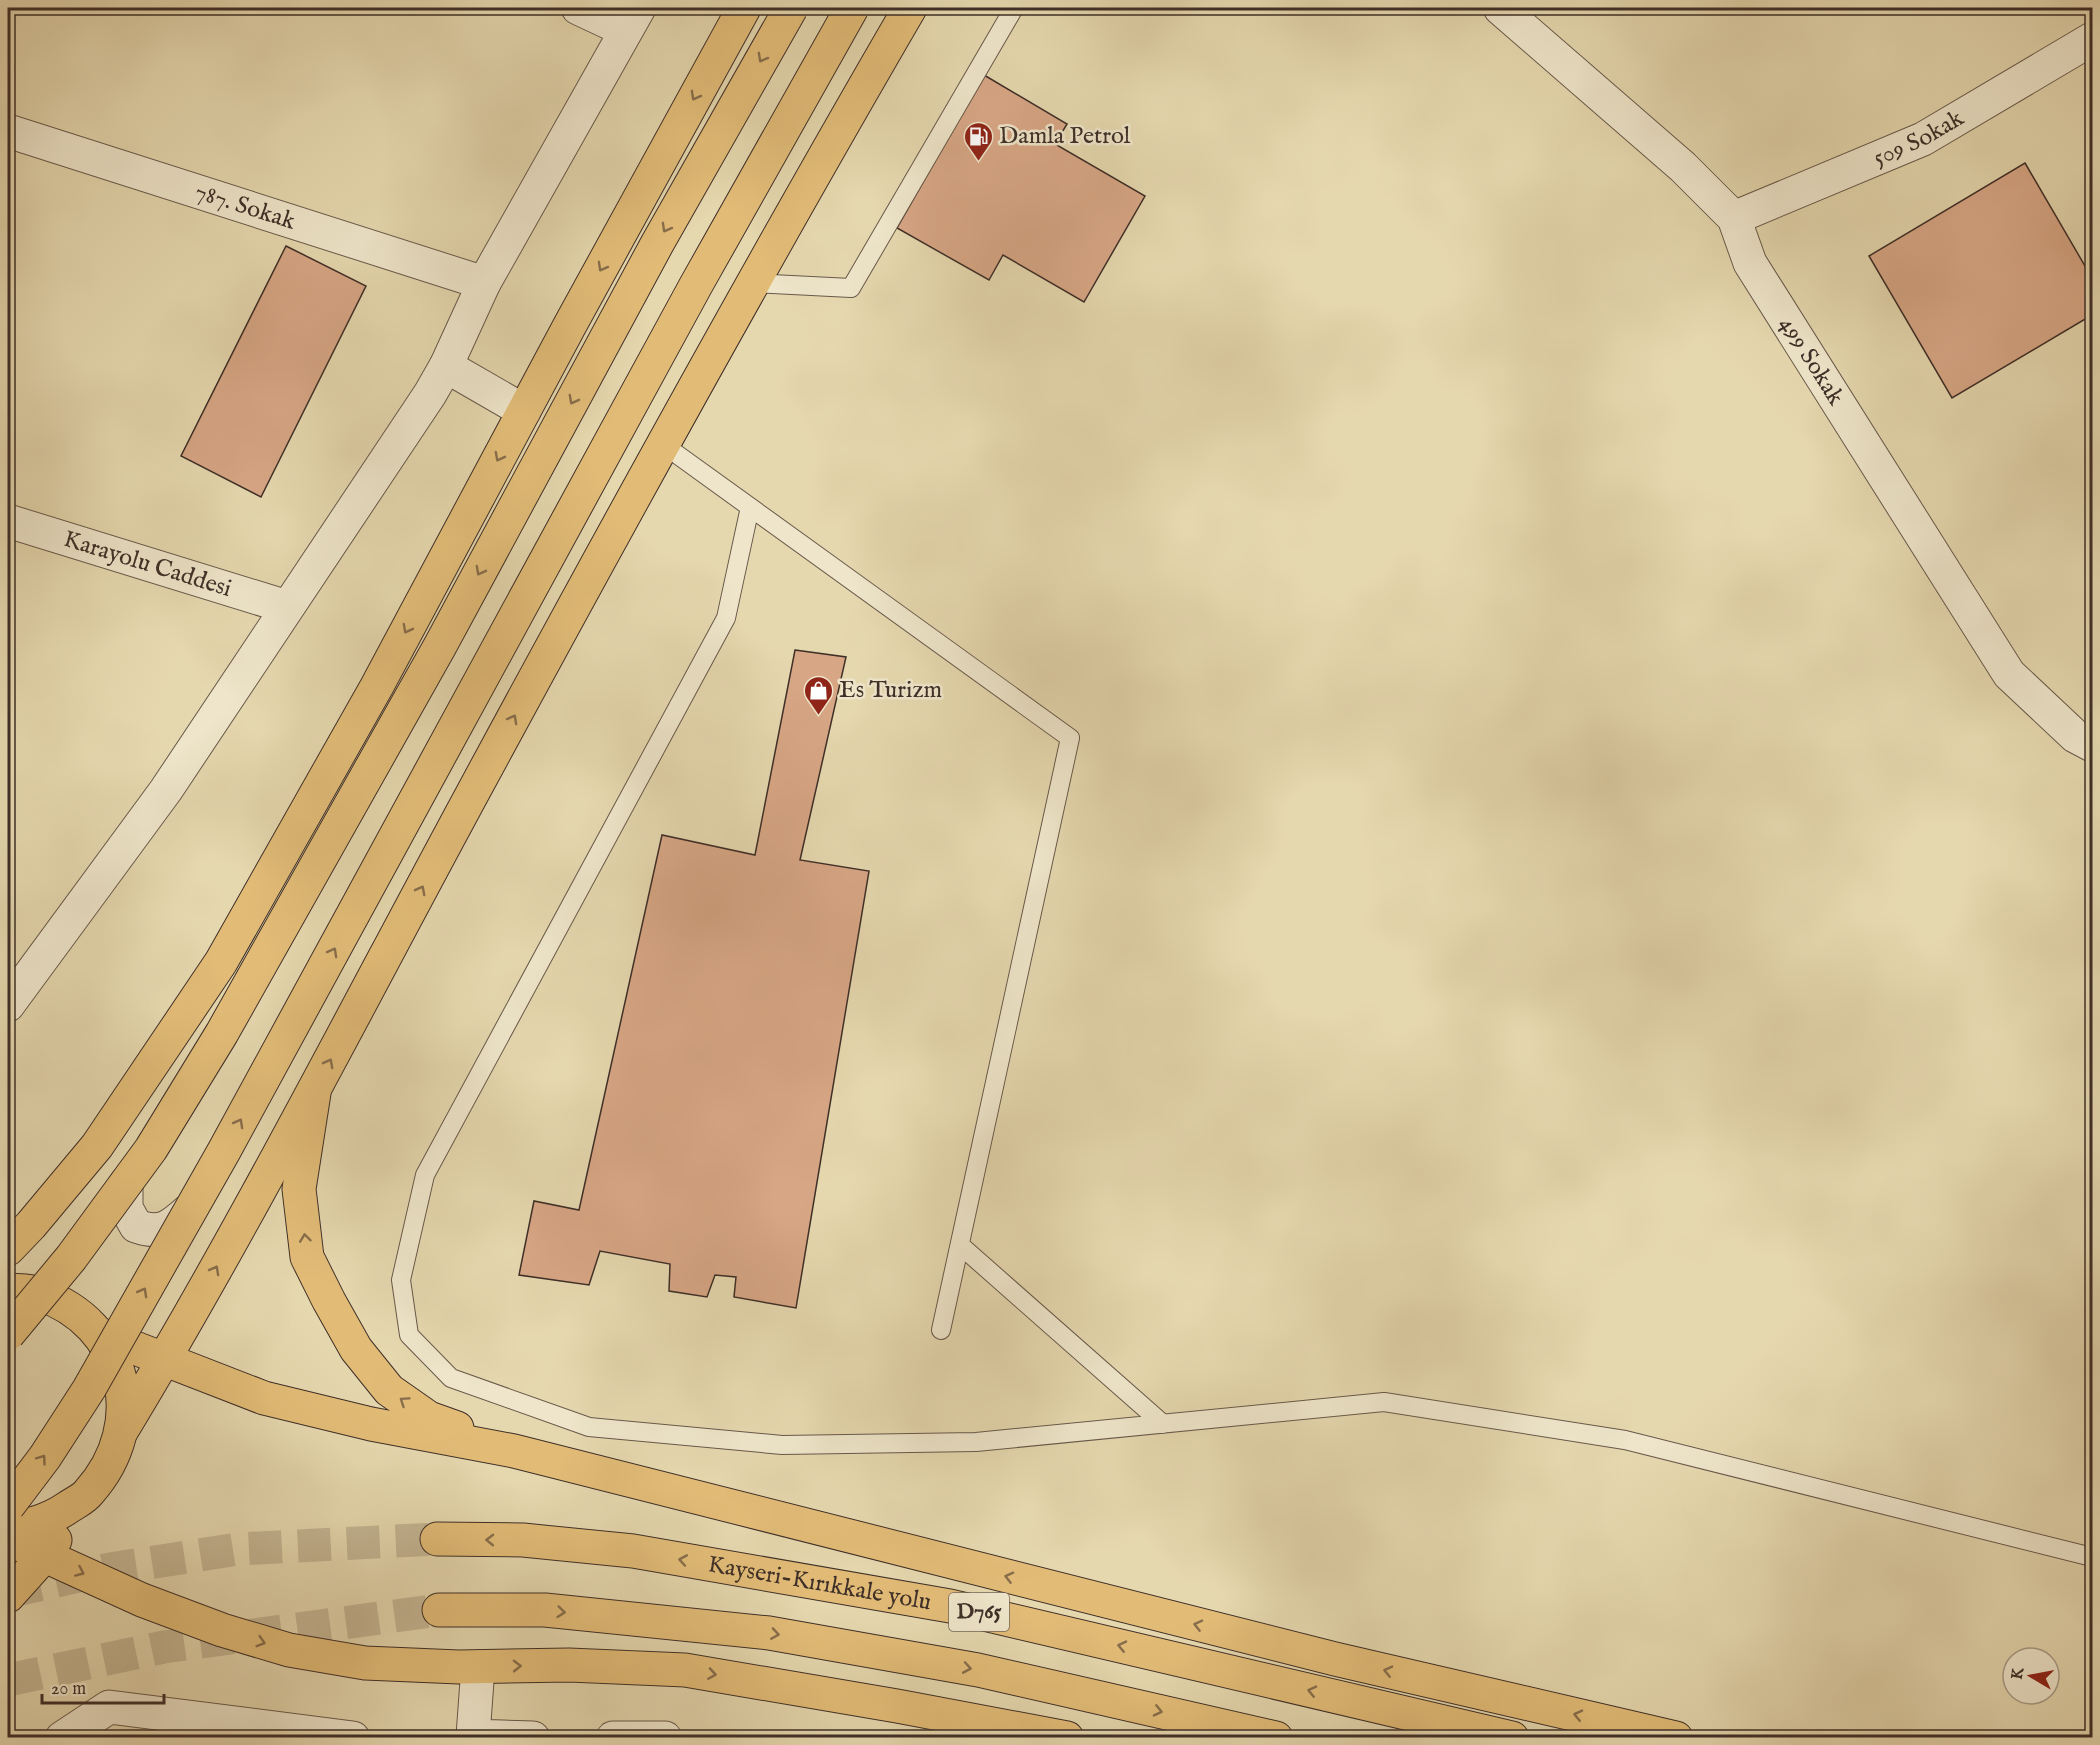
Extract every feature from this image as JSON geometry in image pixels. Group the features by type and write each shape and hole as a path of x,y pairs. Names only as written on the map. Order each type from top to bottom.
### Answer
{"main road":[{"path":"8,1249 32,1225 97,1146 221,962 377,686 744,8"},
{"path":"8,1334 71,1258 151,1149 222,1033 440,646 657,244 791,8"},
{"path":"8,1506 45,1457 89,1389 241,1120 696,285 852,8"},
{"path":"8,1596 44,1556 112,1462 122,1430 164,1360 314,1093 477,785 806,187 910,8"},
{"path":"314,1093 299,1189 307,1257 329,1302 356,1348 389,1390 429,1418 514,1451"},
{"path":"8,1290 38,1293 66,1306 75,1311 99,1334 116,1363 122,1385 124,1395 122,1430"},
{"path":"99,1334 264,1398 371,1424 514,1451 1335,1659 1676,1737"},
{"path":"8,1527 17,1527 55,1516 88,1494"},
{"path":"8,1539 142,1600 289,1650 365,1663 478,1667 569,1665 684,1670 799,1688 1067,1737"},
{"name":"Kayseri-Kırıkkale yolu","path":"437,1539 523,1540 633,1551 950,1606 1512,1737"},
{"name":"D765","path":"439,1610 545,1610 769,1633 978,1670 1275,1737"}],"street":[{"path":"8,1005 166,790 430,394 446,366 484,283 632,19 578,8"},
{"name":"499 Sokak","path":"1500,8 1683,167 1734,218 1750,263 2009,674 2075,736 2092,745"},
{"name":"509 Sokak","path":"1734,218 1923,139 2092,39"},
{"name":"787. Sokak","path":"8,131 484,283"},
{"path":"446,366 524,411"},
{"name":"Karayolu Caddesi","path":"8,521 287,607"},
{"path":"126,1183 126,1208 136,1226 153,1231 163,1229 188,1211"},
{"path":"478,1667 471,1737 534,1737"},
{"path":"62,1737 109,1707 353,1737"},
{"path":"613,1737 665,1737"}],"lane":[{"path":"753,283 851,288 1014,8"},
{"path":"664,445 1071,738 941,1330"},
{"path":"750,507 726,618 424,1175 401,1280 409,1335 451,1378 589,1427 783,1445 976,1442 1384,1402 1625,1440 2092,1557"},
{"path":"960,1245 1163,1424"}],"building":[{"path":"984,75 1067,124 1055,144 1145,196 1084,302 1003,255 989,280 897,228"},
{"path":"2025,163 2092,278 2092,315 1952,398 1869,256"},
{"path":"286,246 366,286 261,497 181,456"},
{"path":"795,650 846,657 800,860 869,871 796,1308 734,1297 736,1277 715,1275 707,1297 669,1291 670,1264 600,1251 589,1285 519,1275 534,1201 579,1210 662,835 755,855"}],"tunnel":[{"path":"8,1592 110,1569 238,1549 437,1539"},
{"path":"8,1680 164,1647 439,1610"}],"place":[{"name":"Damla Petrol","path":"978,162"},
{"name":"Es Turizm","path":"818,716"}]}
